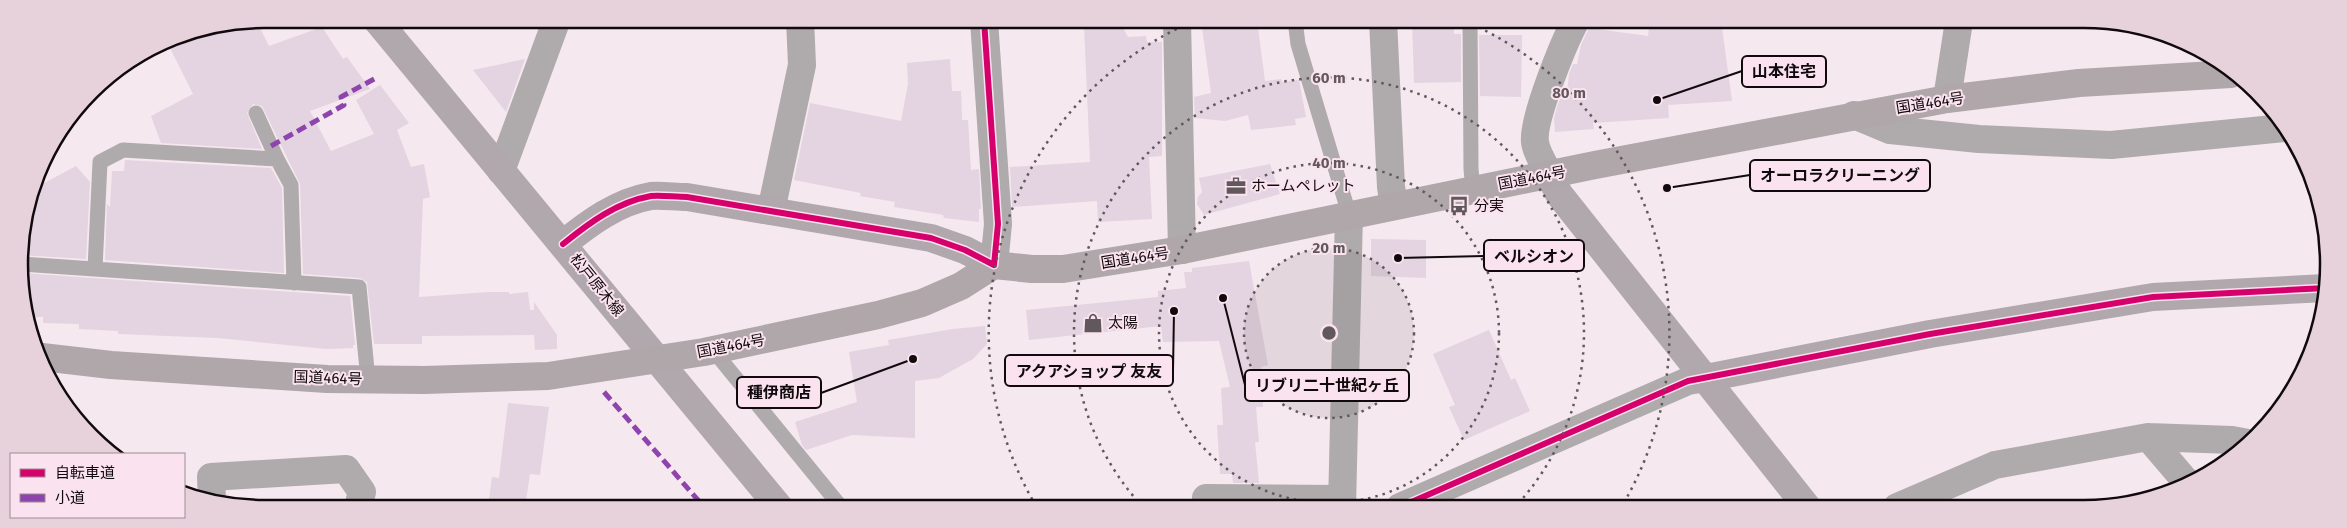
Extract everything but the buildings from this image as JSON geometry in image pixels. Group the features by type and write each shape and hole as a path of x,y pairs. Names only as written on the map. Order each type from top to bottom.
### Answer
{"highway":[{"name":"国道464号","path":"47,358 111,366 368,380 502,379 606,368 708,351 870,317 922,303 961,286 994,265 1032,269 1063,269 1182,250 1548,174 1947,99 2079,83 2225,74"}],"street":[{"name":"松戸原木線","path":"383,28 773,500"},
{"path":"501,171 554,28"},
{"path":"771,211 802,65 800,28"},
{"path":"563,244 591,222 619,206 652,196 687,197 931,238 965,250 994,265 998,224 985,28"},
{"path":"1177,28 1182,250"},
{"path":"1384,28 1391,187 1394,206"},
{"path":"1572,28 1541,106 1535,141 1548,174 1560,194 1802,500"},
{"path":"1947,99 1958,28"},
{"path":"1854,115 1890,130 1979,139 2111,145 2277,129"},
{"path":"1342,500 1349,214"},
{"path":"1416,500 1688,381 1930,334 2152,297 2318,288"},
{"path":"1913,500 1995,465 2148,437 2240,441"},
{"path":"2148,437 2183,478"},
{"path":"212,494 211,477 346,469 362,492 360,500"},
{"path":"1206,498 1260,500"}],"lane":[{"path":"1297,28 1298,44 1349,214"},
{"path":"1470,28 1471,169 1473,190"},
{"path":"256,113 291,185 294,283"},
{"path":"95,270 100,162 123,150 277,159"},
{"path":"28,265 359,287 368,380"},
{"path":"708,351 835,500"}],"marked path":[{"path":"271,146 344,105 341,97 376,78"},
{"path":"604,392 698,500"}],"cycle path":[{"path":"563,244 593,221 627,203 651,196 687,197 931,238 965,250 994,265 998,224 985,28"},
{"path":"1416,500 1688,381 1930,334 2153,297 2318,288"}],"place":[{"name":"山本住宅","path":"1657,100"},
{"name":"ホームペレット","path":"1236,186"},
{"name":"オーロラクリーニング","path":"1667,188"},
{"name":"分実","path":"1459,206"},
{"name":"ベルシオン","path":"1398,258"},
{"name":"リブリ二十世紀ヶ丘","path":"1223,298"},
{"name":"アクアショップ 友友","path":"1174,311"},
{"name":"太陽","path":"1093,323"},
{"name":"種伊商店","path":"913,359"}]}
